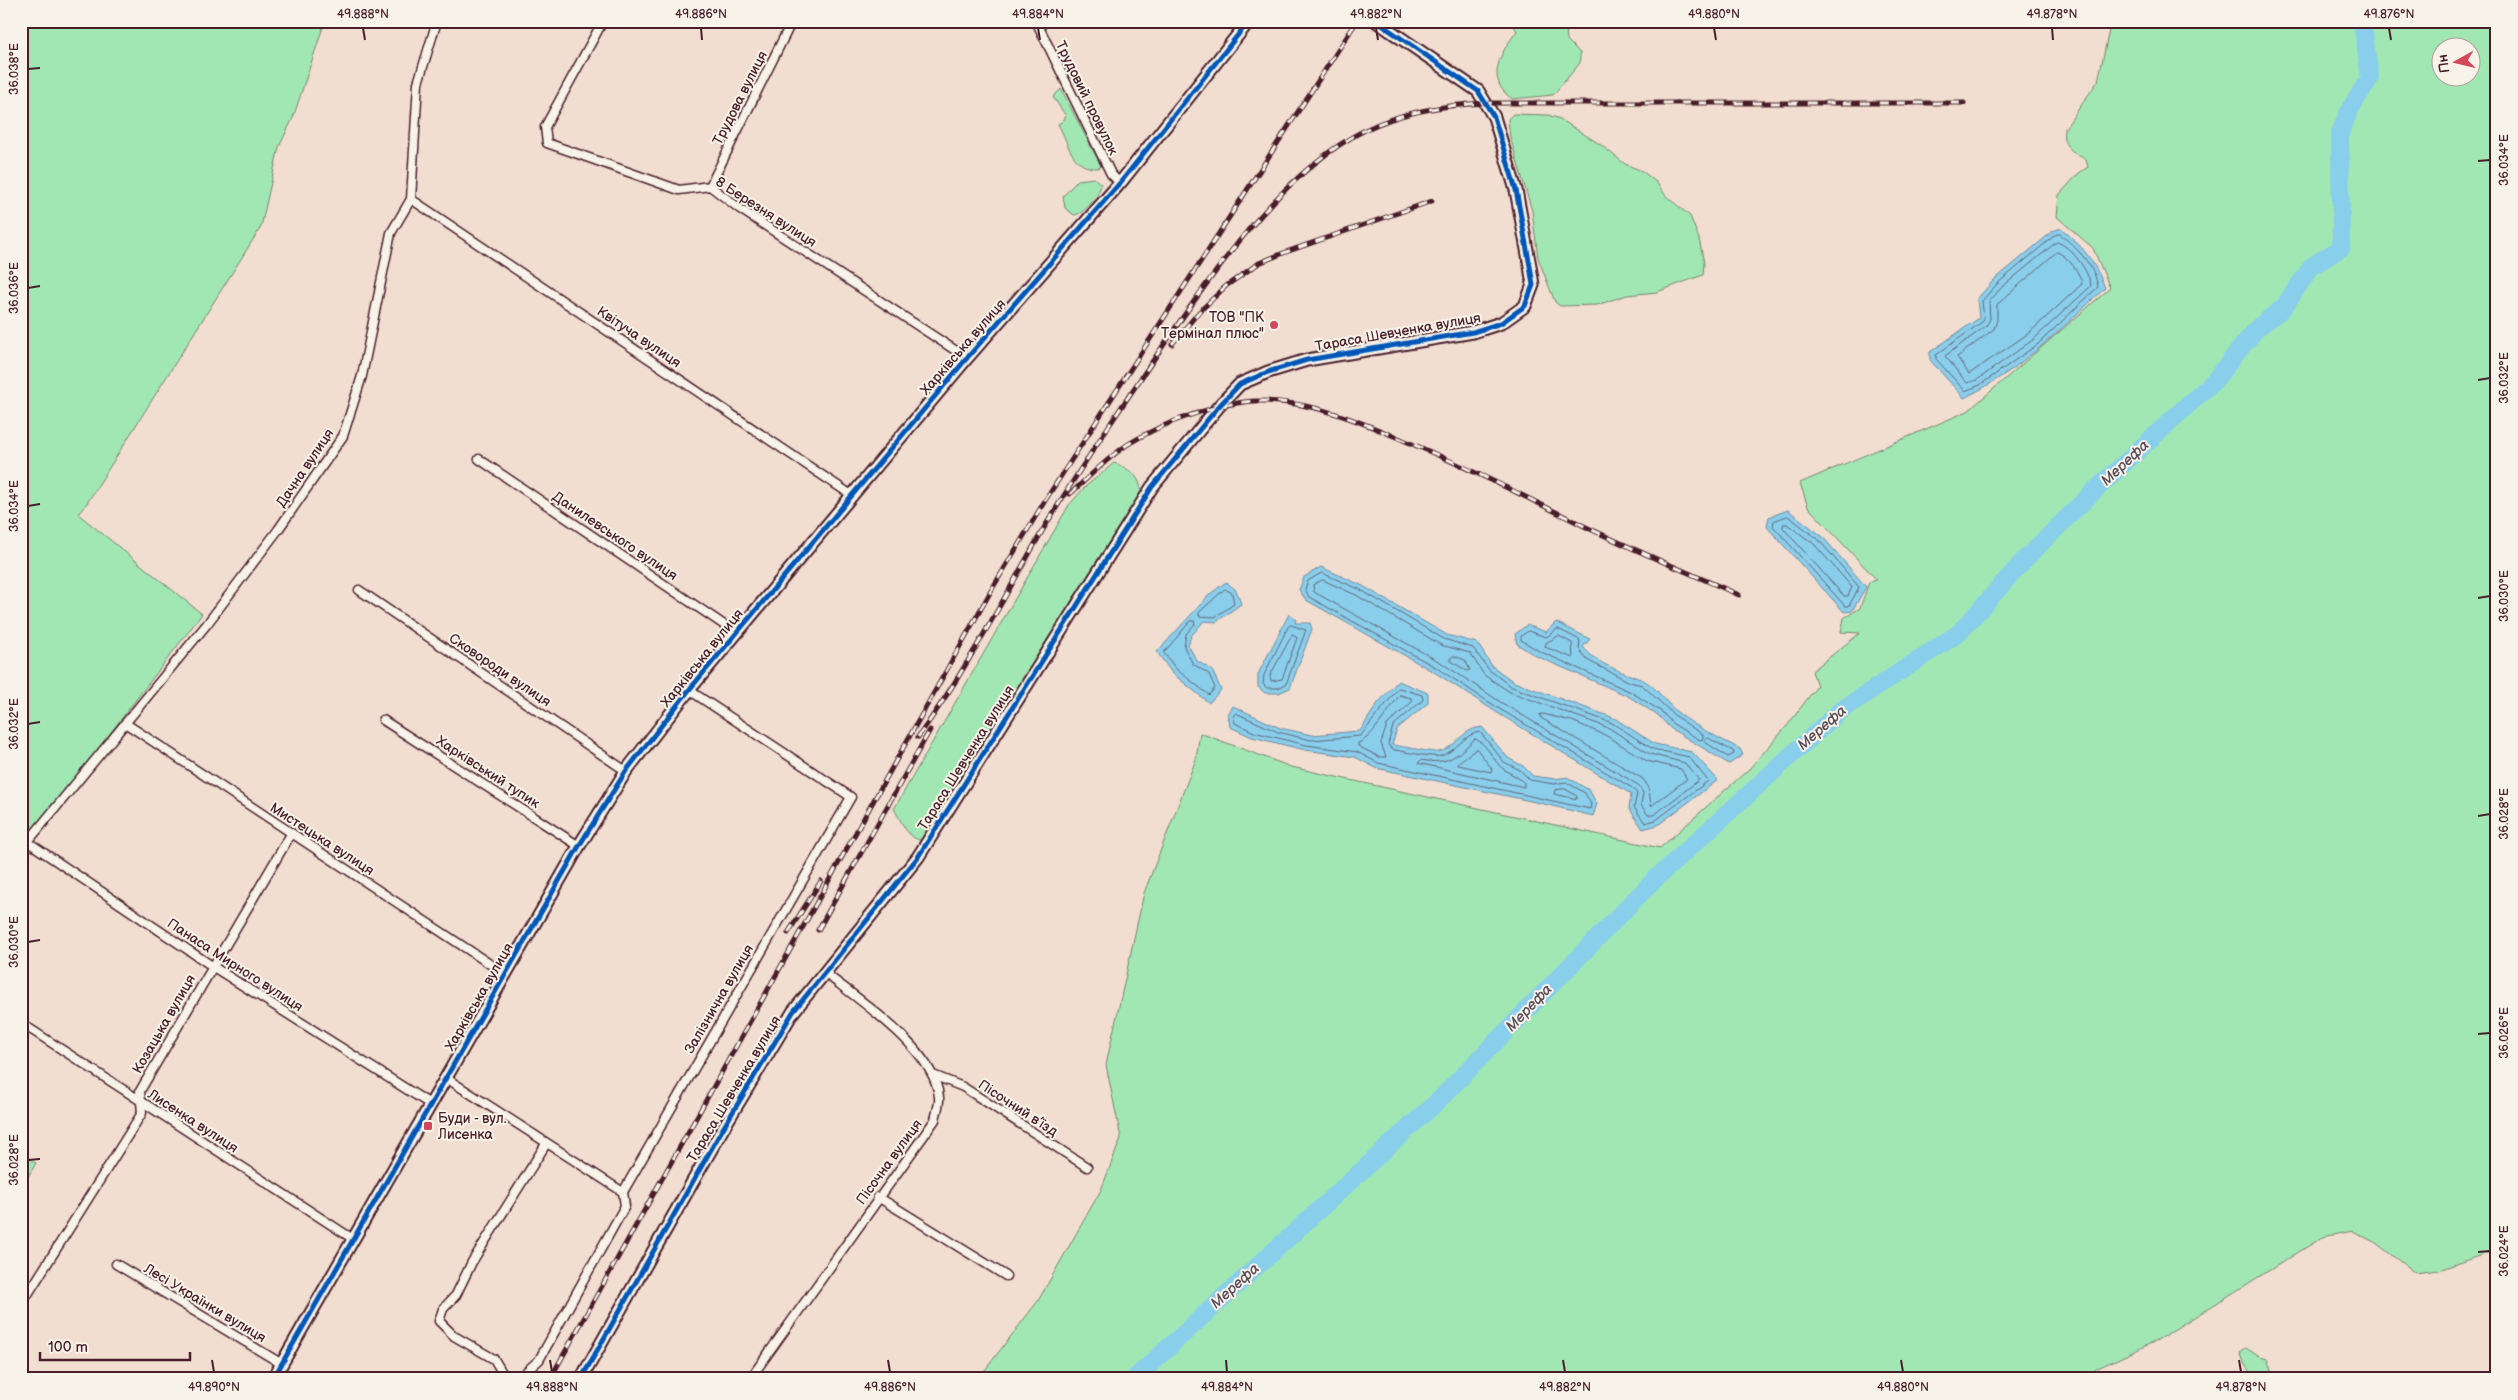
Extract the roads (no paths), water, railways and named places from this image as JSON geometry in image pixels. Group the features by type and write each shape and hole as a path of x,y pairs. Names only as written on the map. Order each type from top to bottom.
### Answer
{"street":[{"name":"Дачна вулиця","path":"21,850 207,624 278,530 343,436 362,376 391,233 411,198 418,84 437,21"},
{"name":"8 Березня вулиця","path":"603,21 545,127 547,143 679,190 710,186 740,209 967,358"},
{"name":"Трудова вулиця","path":"710,186 792,21"},
{"name":"Трудовий провулок","path":"1036,21 1111,174 1120,183"},
{"name":"Харківська вулиця","path":"273,1379 579,846 626,771 736,633 967,358 1120,183 1249,21"},
{"name":"Тараса Шевченка вулиця","path":"581,1379 722,1130 793,1012 918,858 1152,487 1240,384 1268,372 1307,360 1473,332 1501,323 1525,306 1533,286 1516,190 1494,117 1478,91 1376,21"},
{"name":"Квітуча вулиця","path":"411,198 853,496"},
{"name":"Данилевського вулиця","path":"479,459 736,633"},
{"name":"Сковороди вулиця","path":"359,590 626,771"},
{"name":"Залізнична вулиця","path":"518,1379 539,1360 625,1206 623,1192 851,797 689,690"},
{"name":"Харківський тупик","path":"383,720 579,846"},
{"name":"Мистецька вулиця","path":"125,723 505,974"},
{"name":"Козацька вулиця","path":"21,1305 142,1114 139,1102 140,1091 291,834"},
{"name":"Панаса Мирного вулиця","path":"28,842 212,966 430,1104"},
{"name":"Пісочна вулиця","path":"750,1379 878,1197 935,1120 940,1098 933,1075 912,1044 825,973"},
{"name":"Лисенка вулиця","path":"21,1023 139,1102 353,1239"},
{"name":"Пісочний в’їзд","path":"933,1075 963,1087 1087,1167"},
{"path":"446,1078 623,1192"},
{"path":"506,1379 494,1360 454,1336 439,1322 443,1309 456,1295 472,1262 546,1144"},
{"path":"878,1197 1006,1276"},
{"name":"Лесі Українки вулиця","path":"116,1264 282,1364"}],"water":[{"path":"2061,228 2076,241 2087,255 2097,269 2105,288 2021,363 2003,376 1964,398 1930,360 1930,352 1979,318 1977,299 1993,281 2053,231"},
{"path":"1788,510 1822,536 1866,587 1852,611 1844,612 1767,527 1769,517"},
{"path":"1321,567 1361,585 1447,635 1477,643 1492,666 1514,682 1614,718 1655,744 1692,752 1718,780 1658,825 1643,829 1629,808 1631,794 1434,672 1306,600 1299,590 1304,577"},
{"path":"1226,582 1236,590 1241,604 1216,622 1204,621 1191,636 1188,645 1197,661 1212,670 1221,690 1209,703 1172,673 1157,652 1210,594"},
{"path":"1289,614 1296,620 1295,623 1310,623 1312,629 1290,688 1279,693 1265,693 1258,687 1258,674"},
{"path":"1556,622 1590,639 1583,647 1595,659 1648,683 1677,712 1740,749 1743,755 1729,764 1670,728 1659,716 1628,696 1536,656 1517,644 1515,634 1527,625 1546,632"},
{"path":"1398,681 1428,693 1428,703 1397,729 1392,745 1439,752 1450,747 1469,731 1482,727 1508,758 1523,766 1533,776 1555,779 1567,777 1589,790 1597,804 1593,816 1376,768 1355,757 1305,750 1252,737 1230,727 1228,714 1233,706 1280,728 1312,735 1360,731 1378,703"}],"waterway":[{"name":"Мерефа","path":"1134,1379 1439,1100 1654,880 1840,711 1959,633 2023,561 2092,493 2214,381 2257,328 2283,308 2312,266 2341,248 2340,133 2350,109 2370,78 2362,21"}],"railway":[{"path":"550,1379 992,589 1046,499 1357,21"},
{"path":"918,737 968,661 1076,476 1197,297 1238,243 1285,190 1310,167 1337,147 1365,130 1393,118 1424,110 1485,103 1964,103"},
{"path":"1172,344 1198,313 1226,286 1259,263 1432,201"},
{"path":"1070,494 1106,461 1130,443 1174,421 1207,410 1240,403 1275,401 1295,404 1334,413 1392,435 1476,473 1603,535 1739,595"},
{"path":"818,930 930,730"},
{"path":"788,933 821,881"}],"place":[{"name":"ТОВ \"ПК Термінал плюс\"","path":"1274,325"},
{"name":"Буди - вул. Лисенка","path":"428,1126"}]}
